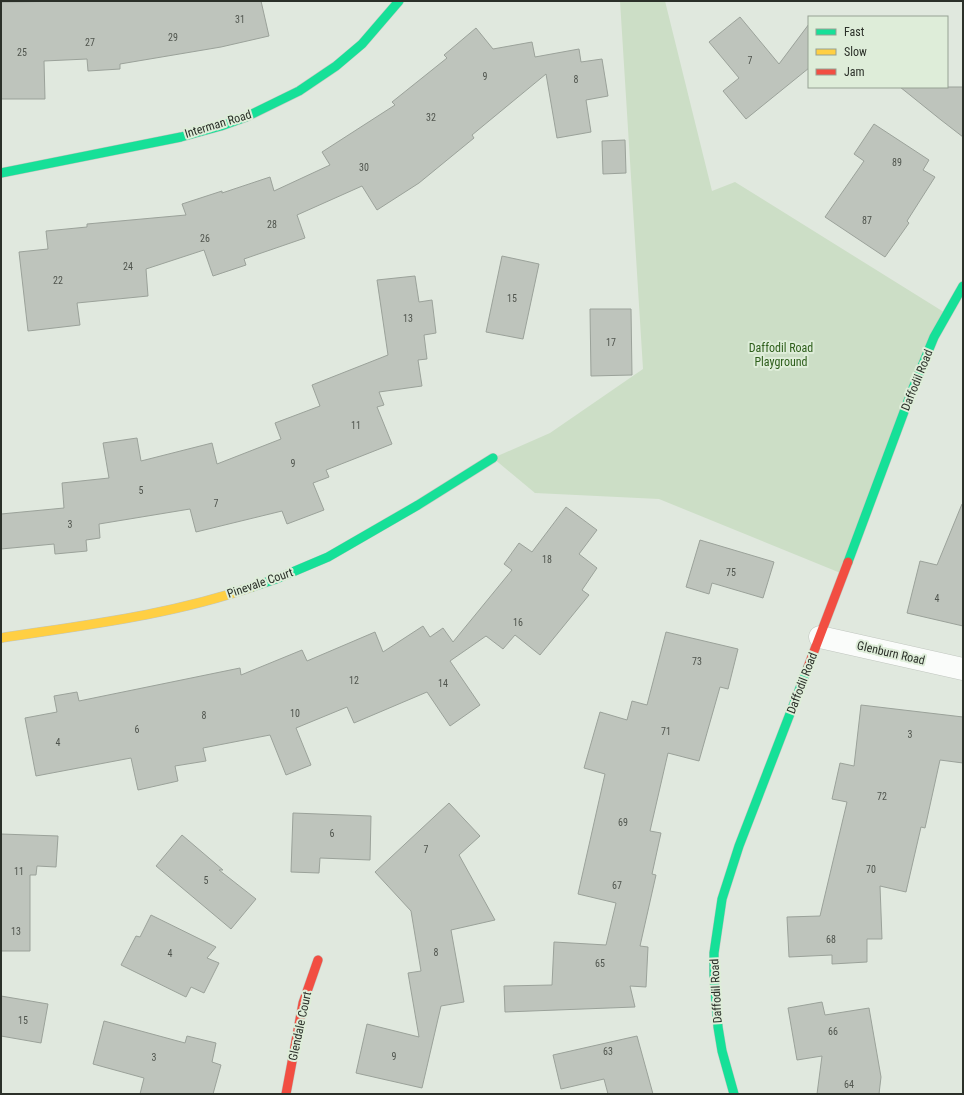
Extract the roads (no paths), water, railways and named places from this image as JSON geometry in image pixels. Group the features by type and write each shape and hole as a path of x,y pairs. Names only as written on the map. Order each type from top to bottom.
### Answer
{"street":[{"name":"Interman Road","path":"1,173 173,138 211,129 246,118 319,79 348,57 378,26 399,1"},
{"name":"Daffodil Road","path":"734,1094 722,1051 718,1027 715,990 714,953 722,899 737,852 923,364 934,337 963,286"},
{"name":"Pinevale Court","path":"1,638 195,605 282,577 313,564 342,549 426,501 493,458"},
{"name":"Glenburn Road","path":"820,637 963,669"},
{"name":"Glendale Court","path":"286,1094 303,1003 318,960"}],"park label":[{"name":"Daffodil Road Playground","path":"781,355"}]}
